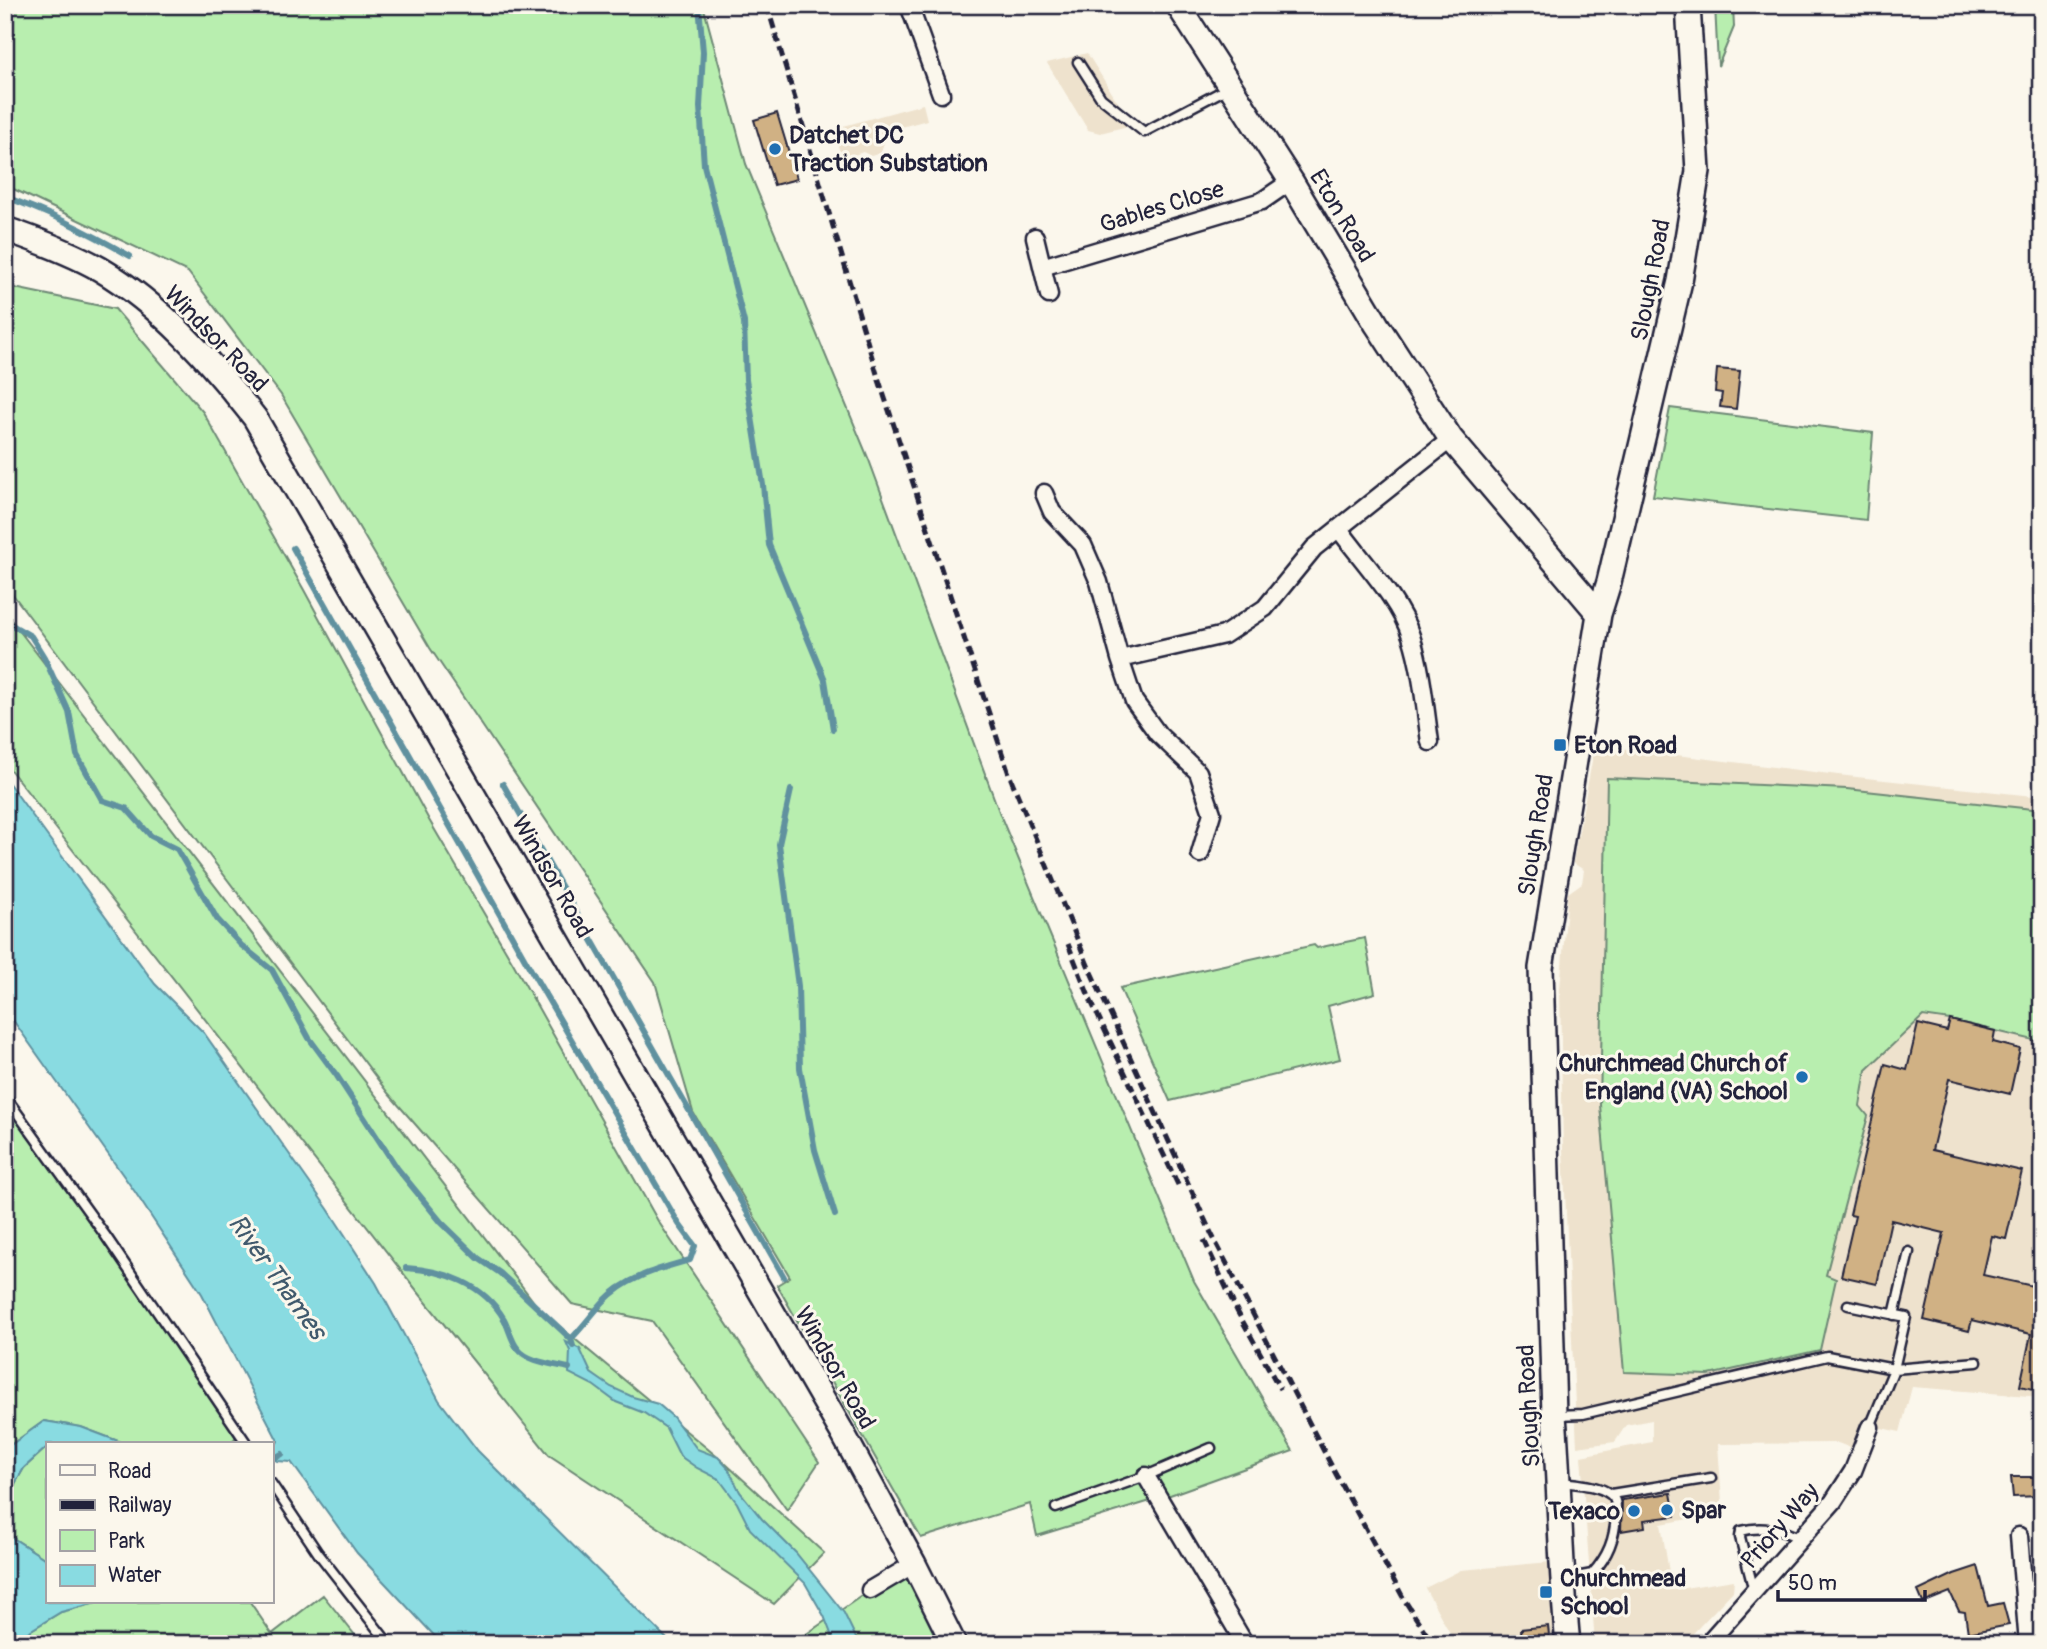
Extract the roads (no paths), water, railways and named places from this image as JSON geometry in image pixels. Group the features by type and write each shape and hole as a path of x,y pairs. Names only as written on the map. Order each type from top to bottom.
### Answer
{"main road":[{"name":"Eton Road","path":"1178,5 1451,439 1599,614"},
{"name":"Slough Road","path":"1568,1644 1554,1415 1541,968 1599,614 1613,569 1680,281 1698,171 1688,5"},
{"name":"Windsor Road","path":"5,229 51,245 99,268 131,290 222,376 255,418 842,1432 954,1644"}],"street":[{"path":"909,5 941,94"},
{"name":"Gables Close","path":"1042,267 1262,201 1291,181"},
{"path":"1035,237 1049,295"},
{"path":"1120,659 1224,635 1265,608 1314,548 1451,439"},
{"path":"1044,493 1052,512 1083,545 1098,582 1134,701 1158,734 1199,772 1212,813 1200,854"},
{"path":"1339,529 1398,608 1411,634 1430,742"},
{"name":"Priory Way","path":"1707,1644 1833,1502 1853,1471 1870,1427"},
{"path":"1146,1476 1245,1644"},
{"path":"2019,1536 2028,1644"},
{"path":"870,1590 914,1564"}],"lane":[{"path":"1078,62 1101,97 1144,132 1230,87"},
{"path":"5,1096 105,1235 246,1442"},
{"path":"1894,1314 1909,1252"},
{"path":"1848,1305 1906,1317 1894,1369 1870,1427"},
{"path":"1554,1415 1583,1415 1827,1356 1894,1369 1977,1362"},
{"path":"1056,1508 1146,1476 1211,1448"},
{"path":"1559,1481 1611,1494 1711,1478"},
{"path":"273,1484 318,1552 389,1644"},
{"path":"1562,1579 1591,1574 1608,1554 1615,1534 1616,1501 1611,1494"},
{"path":"1754,1591 1740,1537 1741,1531 1788,1531 1800,1539"}],"water":[{"name":"River Thames","path":"5,778 155,984 204,1033 328,1209 376,1283 439,1400 478,1451 672,1644 442,1644 357,1553 291,1462 277,1461 273,1450 278,1441 202,1294 135,1192 5,1009"},
{"path":"566,1342 580,1349 591,1373 611,1387 658,1404 673,1417 697,1449 718,1457 728,1468 740,1492 796,1553 844,1613 859,1644 835,1644 824,1616 805,1583 750,1529 737,1503 719,1479 680,1456 666,1428 644,1413 616,1402 593,1385 569,1373 570,1351"},
{"path":"44,1421 81,1427 121,1442 46,1442 46,1448 24,1468 5,1501 5,1449"},
{"path":"5,1515 13,1538 46,1559 46,1604 92,1604 61,1612 5,1644"}],"waterway":[{"path":"699,5 703,52 700,107 704,165 744,322 746,380 763,485 769,545 825,680 833,729"},
{"path":"5,197 69,224 130,256"},
{"path":"293,548 535,977 679,1224 695,1246 690,1260 643,1275 612,1293 571,1339"},
{"path":"5,621 31,636 44,657 69,712 77,755 102,800 126,808 151,836 177,849 217,919 241,945 272,970 309,1038 397,1168 441,1222 571,1339 573,1346"},
{"path":"503,784 784,1277"},
{"path":"791,790 779,844 798,986 800,1068 815,1150 835,1215"},
{"path":"406,1268 435,1272 474,1288 496,1307 522,1353 541,1362 569,1368"},
{"path":"273,1459 282,1454"}],"railway":[{"path":"767,5 877,374 1009,774 1090,970 1211,1233 1330,1463 1405,1601 1433,1644"},
{"path":"1068,944 1090,999 1180,1189"},
{"path":"1204,1240 1237,1311 1280,1389"}],"place":[{"name":"Datchet DC Traction Substation","path":"775,149"},
{"name":"Eton Road","path":"1560,745"},
{"name":"Churchmead Church of England (VA) School","path":"1802,1077"},
{"name":"Spar","path":"1667,1510"},
{"name":"Texaco","path":"1634,1511"},
{"name":"Churchmead School","path":"1546,1592"}]}
